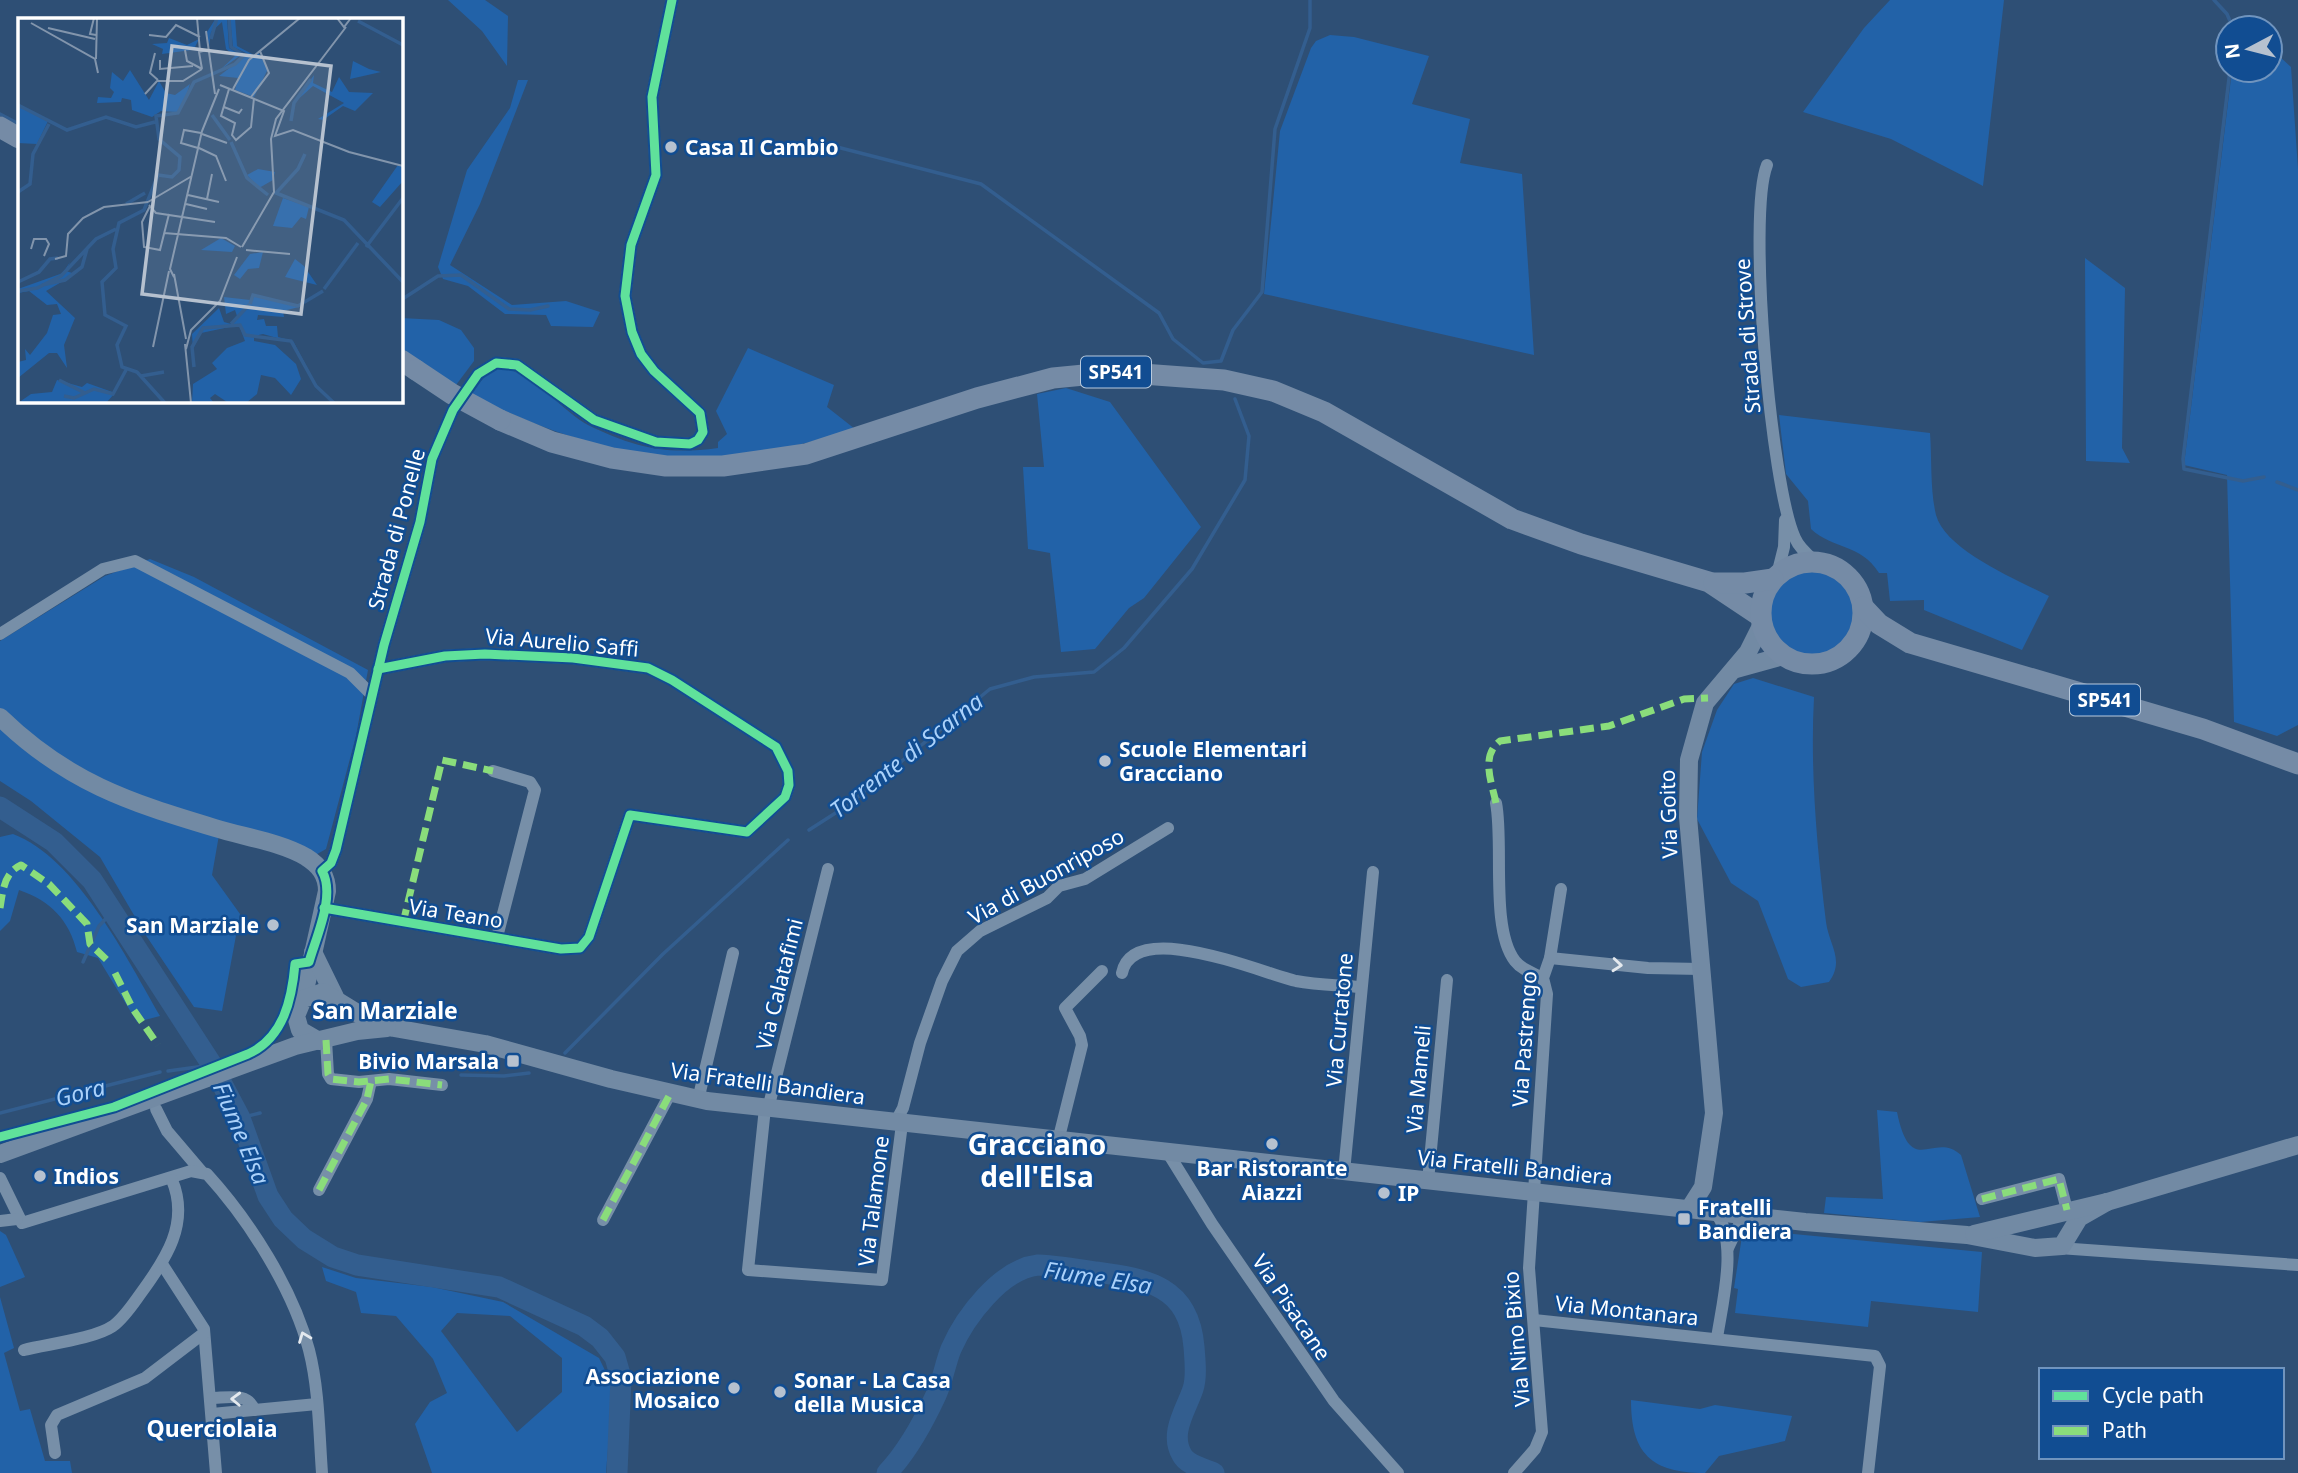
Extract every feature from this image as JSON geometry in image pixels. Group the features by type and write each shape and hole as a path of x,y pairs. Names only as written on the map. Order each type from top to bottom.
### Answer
{"main road":[{"path":"0,127 18,137"},
{"name":"SP541","path":"409,365 452,394 500,420 552,442 600,456 657,466 723,467 806,454 976,398 1053,378 1115,372 1213,378 1265,388 1313,407 1387,446 1492,509 1524,524 1709,582 1737,598 1761,620 1766,638 1783,656 1797,663 1826,663 1851,647 1874,641 1910,643 2203,729 2298,764"},
{"name":"SP541","path":"1709,582 1735,584 1775,577 1792,565 1816,562 1833,566 1847,576 1858,590 1863,607 1875,621 1910,643"},
{"path":"1761,620 1766,590 1775,577"},
{"path":"1851,647 1860,628 1863,607"},
{"name":"Via Goito","path":"1689,1209 1702,1192 1710,1157 1714,1113 1688,817 1689,760 1705,703 1748,652 1761,620"},
{"path":"1733,670 1783,656"},
{"path":"0,717 51,762 100,789 161,812 295,852 322,871 327,883 324,908 300,1004 286,1033 269,1056"},
{"path":"300,1004 300,1030 326,1039 344,1019 338,1001 313,952"},
{"name":"Via Fratelli Bandiera","path":"300,1004 323,992 394,1028 485,1044 698,1100 1058,1141 1749,1216 1914,1233 1967,1235 2026,1246 2064,1241 2079,1218 2107,1202"},
{"name":"Via Fratelli Bandiera","path":"80,1126 269,1056 326,1039 394,1028"},
{"path":"0,1142 80,1126"},
{"path":"0,1154 80,1126"},
{"name":"Via Fratelli Bandiera","path":"1967,1235 2107,1202 2298,1145"},
{"name":"Via Goito","path":"1710,1157 1715,1212"},
{"path":"2062,1211 2066,1220 2064,1241"},
{"path":"2023,1222 2020,1232 2026,1246"}],"street":[{"name":"Strada di Ponelle","path":"322,871 331,863 336,850 378,669 420,522 435,449 453,410 484,368 500,362 517,365 588,416 633,436 683,445 696,441 703,432 700,413 654,371 640,354 632,332 625,296 630,250 656,175 652,97 672,0"},
{"name":"Strada di Strove","path":"1767,165 1760,208 1760,281 1772,408 1785,505 1784,547 1775,577"},
{"name":"Strada di Strove","path":"1785,505 1796,541 1816,562"},
{"path":"0,634 103,569 135,561 344,670 372,695"},
{"name":"Via Aurelio Saffi","path":"378,669 474,654 572,658 648,668 665,676 778,750 788,771 788,793 747,832 630,815 590,933 582,947"},
{"name":"Via Teano","path":"494,771 530,782 535,790 497,937"},
{"path":"1496,803 1499,893 1508,944 1517,964 1543,978"},
{"name":"Via di Buonriposo","path":"899,1123 938,991 957,951 981,931 1043,900 1059,887 1085,879 1168,828"},
{"name":"Via Calatafimi","path":"766,1109 828,869"},
{"name":"Via Curtatone","path":"1345,1172 1360,987 1373,872"},
{"name":"Via Pastrengo","path":"1532,1192 1547,994 1543,978 1561,889"},
{"name":"Via Teano","path":"324,908 561,949 582,947"},
{"path":"1122,972 1126,960 1132,957 1177,950 1220,956 1295,981 1360,987"},
{"path":"698,1100 733,953"},
{"path":"1549,958 1648,968 1701,969"},
{"path":"1058,1141 1082,1042 1065,1008 1102,971"},
{"name":"Via Mameli","path":"1428,1181 1447,980"},
{"path":"326,1039 329,1078 344,1082 389,1079 442,1085"},
{"path":"319,1190 367,1099 371,1081"},
{"path":"603,1220 670,1094"},
{"path":"156,1109 167,1131 226,1198 271,1260 307,1343 317,1404 322,1473"},
{"name":"Via Talamone","path":"766,1109 748,1270 881,1281 885,1271 899,1123"},
{"path":"0,1149 34,1134"},
{"name":"Via Pisacane","path":"1168,1153 1212,1224 1329,1395 1398,1473"},
{"path":"0,1220 17,1219 24,1223 201,1171"},
{"path":"0,1178 17,1219"},
{"path":"1982,1199 2059,1179 2062,1211"},
{"path":"24,1350 110,1328 119,1321 162,1264 179,1219 179,1202 172,1180"},
{"name":"Via Nino Bixio","path":"1514,1473 1538,1446 1542,1432 1529,1278 1532,1192"},
{"name":"Via Montanara","path":"1715,1212 1725,1227 1728,1248 1717,1338"},
{"name":"Via Montanara","path":"1728,1248 1738,1227 1749,1216"},
{"path":"2064,1241 2298,1265"},
{"path":"162,1264 196,1313 204,1333 216,1473"},
{"name":"Via Montanara","path":"1534,1320 1717,1338 1879,1358 1868,1473"},
{"path":"55,1453 51,1425 57,1415 145,1378 204,1333"},
{"path":"211,1398 246,1398 254,1410"},
{"path":"212,1415 317,1404"}],"shaded area":[{"path":"448,0 485,0 508,16 507,66 482,31"},
{"path":"1890,0 2004,0 1983,186 1891,139 1803,112 1864,28"},
{"path":"1330,35 1354,37 1429,56 1412,104 1470,119 1460,163 1522,174 1534,355 1264,294 1280,131 1311,48 1316,41"},
{"path":"2284,61 2291,67 2298,169 2298,725 2277,736 2234,722 2227,475 2184,465 2230,84 2284,84"},
{"path":"518,80 528,80 480,204 450,265 512,305 566,301 600,312 593,327 551,326 546,315 505,314 468,286 443,279 438,267 467,170 510,108"},
{"path":"2085,258 2125,288 2122,448 2130,463 2086,461"},
{"path":"402,318 439,320 461,330 474,348 474,361 456,385 402,349"},
{"path":"748,348 834,385 827,407 855,429 759,453 709,458 674,457 604,446 570,436 471,395 489,373 497,369 508,369 532,381 588,425 621,439 666,450 718,448 718,442 727,434 716,411"},
{"path":"1066,388 1110,402 1201,527 1144,598 1129,608 1095,649 1061,652 1050,553 1028,549 1023,467 1044,467 1037,394"},
{"path":"1779,415 1930,433 1934,505 1942,528 1953,540 1985,563 2049,596 2022,650 1924,610 1924,600 1890,601 1887,573 1879,573 1864,556 1829,541 1811,529 1808,501 1786,474"},
{"path":"150,559 194,577 368,670 356,736 326,849 312,857 219,835 212,875 240,914 222,1011 194,1007 145,934 100,857 31,801 0,781 0,641 105,576"},
{"path":"1812,569 1836,576 1848,588 1855,612 1848,636 1836,648 1812,655 1788,648 1776,636 1769,612 1776,588 1788,576"},
{"path":"1753,678 1814,697 1813,753 1817,838 1826,922 1836,959 1834,974 1829,982 1801,987 1788,979 1758,901 1731,883 1697,819 1702,752 1717,710 1734,684"},
{"path":"13,834 36,846 58,864 79,887 116,940 160,1016 137,1022 98,958 77,952 64,921 40,900 19,890 10,921 0,931 0,837"},
{"path":"1877,1110 1897,1112 1909,1144 1916,1149 1941,1147 1961,1155 1980,1217 1920,1222 1824,1213 1826,1197 1883,1199"},
{"path":"1752,1230 1982,1252 1978,1312 1871,1301 1868,1327 1735,1313 1738,1289 1734,1288 1742,1236"},
{"path":"0,1231 6,1235 25,1277 0,1287"},
{"path":"322,1267 356,1278 432,1287 503,1302 599,1358 613,1387 606,1473 432,1473 415,1424 430,1402 447,1393 433,1359 396,1316 361,1313 356,1292 326,1281","holes":["457,1313 510,1316 562,1358 562,1392 517,1432 441,1331"]},
{"path":"0,1297 14,1348 4,1353 20,1411 30,1409 45,1461 70,1461 72,1473 0,1473"},
{"path":"1631,1400 1700,1409 1715,1405 1792,1416 1785,1441 1719,1456 1705,1473 1686,1472 1658,1464 1640,1446 1635,1434"}],"waterway":[{"path":"833,146 981,184 1159,313 1173,339 1203,363 1221,361 1233,330 1262,292 1275,129 1310,28 1310,0"},
{"path":"2214,0 2227,14"},
{"path":"2228,84 2183,459 2184,469 2243,481 2264,477"},
{"path":"0,114 18,123"},
{"path":"402,299 438,276 461,275 509,309 530,310 548,306"},
{"name":"Torrente di Scarna","path":"809,830 848,805 990,689 1034,677 1094,672 1124,648 1192,569 1245,480 1249,436 1235,399"},
{"path":"2277,482 2298,490"},
{"name":"Fiume Elsa","path":"0,807 54,842 92,880 212,1065 240,1118 268,1196 283,1219 304,1239 333,1257 357,1265 499,1287 584,1326 600,1338 615,1357 621,1378 617,1473"},
{"name":"Torrente di Scarna","path":"565,1053 663,954 788,840"},
{"path":"83,962 99,926 113,911"},
{"name":"Gora","path":"168,1071 212,1065"},
{"name":"Gora","path":"0,1113 160,1072"},
{"name":"Torrente di Scarna","path":"461,1075 504,1076 529,1073"},
{"name":"Torrente di Scarna","path":"240,1118 260,1113"},
{"name":"Fiume Elsa","path":"887,1473 920,1426 938,1389 957,1336 975,1309 1011,1275 1038,1265 1133,1278 1163,1289 1175,1298 1190,1327 1195,1368 1193,1389 1178,1430 1178,1447 1188,1461 1214,1473"}],"marked path":[{"path":"1496,803 1489,762 1490,754 1500,741 1609,726 1684,699 1708,698"},
{"path":"403,923 442,760 493,771"},
{"path":"0,908 8,877 21,865 49,884 87,924 90,944 109,962"},
{"path":"115,973 133,1009 158,1045"},
{"path":"326,1040 328,1074 331,1079 359,1082 389,1079 442,1085"},
{"path":"319,1190 367,1099 371,1081"},
{"path":"603,1220 670,1094"},
{"path":"1982,1199 2059,1179 2067,1210"}],"cycle path":[{"path":"0,1137 114,1107 248,1054 260,1047 278,1027 288,1003 295,964 309,962 323,916 327,892 322,871 331,863 336,850 384,645 420,522 432,459 453,410 478,374 496,363 517,365 594,420 656,442 690,444 698,440 703,432 700,413 654,371 641,354 632,332 625,296 631,245 656,175 652,97 672,0"},
{"path":"324,908 561,949 580,948 589,937 630,815 747,832 785,797 789,785 788,771 776,747 672,680 648,668 573,658 485,654 445,656 378,669"}],"place":[{"name":"Casa Il Cambio","path":"671,147"},
{"name":"Scuole Elementari Gracciano","path":"1105,761"},
{"name":"San Marziale","path":"273,925"},
{"name":"Bivio Marsala","path":"513,1061"},
{"name":"Bar Ristorante Aiazzi","path":"1272,1144"},
{"name":"Indios","path":"40,1176"},
{"name":"IP","path":"1384,1193"},
{"name":"Fratelli Bandiera","path":"1684,1219"},
{"name":"Associazione Mosaico","path":"734,1388"},
{"name":"Sonar - La Casa della Musica","path":"780,1392"}],"district":[{"name":"San Marziale","path":"385,1010"},
{"name":"Gracciano dell'Elsa","path":"1037,1160"},
{"name":"Querciolaia","path":"212,1428"}]}
